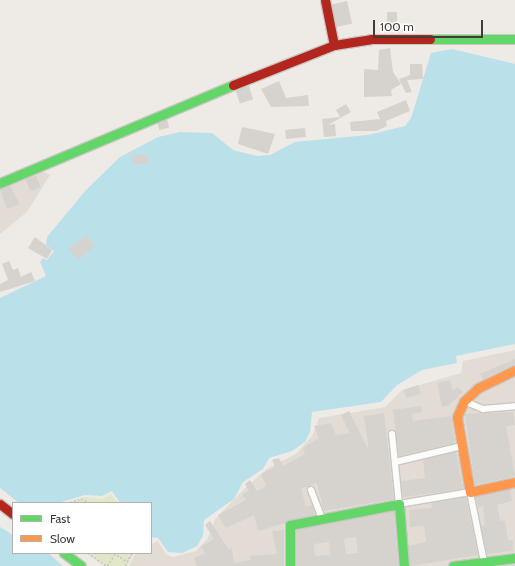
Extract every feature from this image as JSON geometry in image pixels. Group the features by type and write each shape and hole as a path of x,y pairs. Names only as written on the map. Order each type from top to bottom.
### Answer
{"main road":[{"path":"325,0 334,45"},
{"path":"0,184 113,133 334,45 384,39 515,39"},
{"path":"515,370 484,384 464,401 457,417 470,492 515,482"},
{"path":"0,504 12,513"},
{"path":"290,566 288,527 322,518 399,504 404,566"},
{"path":"65,554 81,566"},
{"path":"453,566 515,558"},
{"path":"508,566 515,565"}],"street":[{"path":"464,401 484,408 515,406"},
{"path":"392,434 399,504 470,492 484,562"},
{"path":"396,462 462,446"},
{"path":"311,490 322,518"}],"path":[{"path":"74,502 81,499 88,502"},
{"path":"89,554 106,566 114,554"},
{"path":"116,554 127,562"},
{"path":"125,566 131,554"}],"shaded area":[{"path":"35,168 50,175 27,212 0,234 0,179"},
{"path":"515,350 515,566 129,566 135,554 152,554 152,544 158,541 166,554 173,557 196,551 208,538 215,519 244,489 268,468 296,454 312,436 319,418 385,407 402,390 461,373 463,361"}],"green space":[{"path":"111,494 117,502 68,502 85,497 102,499"},
{"path":"87,554 133,554 127,566 104,566"}],"water":[{"path":"452,49 515,64 515,344 456,356 457,363 422,370 397,385 381,402 312,412 310,432 305,442 292,451 269,458 263,469 243,482 234,499 204,520 203,536 197,546 182,553 168,552 158,538 152,537 152,502 119,502 112,491 102,496 85,495 61,502 18,502 0,488 0,298 46,276 40,262 43,258 47,260 54,251 46,245 47,237 86,190 120,157 158,137 180,132 212,133 233,150 257,156 270,155 295,142 368,135 405,126 411,118 431,53"},
{"path":"0,527 12,534 12,554 49,554 63,566 0,566"}],"building":[{"path":"347,1 352,23 337,27 331,5"},
{"path":"387,12 397,12 397,27 387,27"},
{"path":"390,48 393,72 401,84 391,90 392,96 364,97 364,69 378,70 379,50"},
{"path":"410,64 422,64 423,79 407,80 412,92 406,93 399,79 410,75"},
{"path":"279,81 286,98 308,95 309,106 271,107 261,89"},
{"path":"249,86 253,99 240,103 236,90"},
{"path":"406,100 410,111 386,121 387,126 376,131 351,131 350,122 380,119 377,112"},
{"path":"346,104 351,112 328,125 335,124 336,136 324,137 322,119 340,117 336,110"},
{"path":"167,119 169,128 159,130 157,121"},
{"path":"242,127 275,134 268,154 238,144"},
{"path":"305,128 306,137 286,139 285,130"},
{"path":"148,154 149,163 133,165 132,156"},
{"path":"36,176 41,187 30,191 26,179"},
{"path":"10,186 20,204 7,209 0,189"},
{"path":"86,235 95,246 78,260 69,249"},
{"path":"35,237 52,250 47,259 28,248"},
{"path":"9,261 13,270 18,268 21,277 31,272 35,281 0,292 0,284 8,280 2,264"},
{"path":"515,359 515,364 483,379 480,374"},
{"path":"450,380 453,391 458,387 463,392 449,405 442,407 437,383"},
{"path":"418,385 421,394 407,398 404,390"},
{"path":"421,406 422,412 412,414 413,421 451,416 455,443 399,456 393,410"},
{"path":"349,411 369,451 364,416 384,413 394,499 324,511 317,483 301,489 306,507 312,505 315,514 258,531 254,515 226,528 218,515 246,500 242,494 249,491 245,484 250,480 257,491 266,486 261,474 275,467 272,460 279,458 283,466 305,454 303,448 319,438 314,426 331,423 336,435 350,433 341,415"},
{"path":"513,412 515,425 506,426 515,476 475,485 465,414"},
{"path":"456,452 463,489 403,497 401,481 425,478 423,460"},
{"path":"510,489 512,501 497,505 500,521 505,520 508,540 513,540 513,551 487,554 481,526 485,525 483,507 478,507 476,497"},
{"path":"466,497 478,555 410,566 408,546 426,542 424,526 410,527 409,510 432,508 431,503"},
{"path":"394,511 398,566 296,566 296,530","holes":["356,537 358,553 346,554 344,539","329,542 330,555 315,556 314,544"]},
{"path":"210,521 229,550 232,548 234,563 251,560 250,556 277,554 272,531 284,530 284,566 197,566 194,558 205,553 201,547 214,539 205,525"}],"traffic: fast":[{"path":"430,39 515,39"},
{"path":"0,183 233,85"},
{"path":"290,566 290,525 399,504 404,566"},
{"path":"65,554 81,566"},
{"path":"453,566 515,558"}],"traffic: slow":[{"path":"515,370 478,388 464,401 457,417 470,492 515,482"}],"traffic: jam":[{"path":"325,0 334,45"},
{"path":"233,85 334,45 371,39 430,39"},
{"path":"0,504 12,513"}]}
